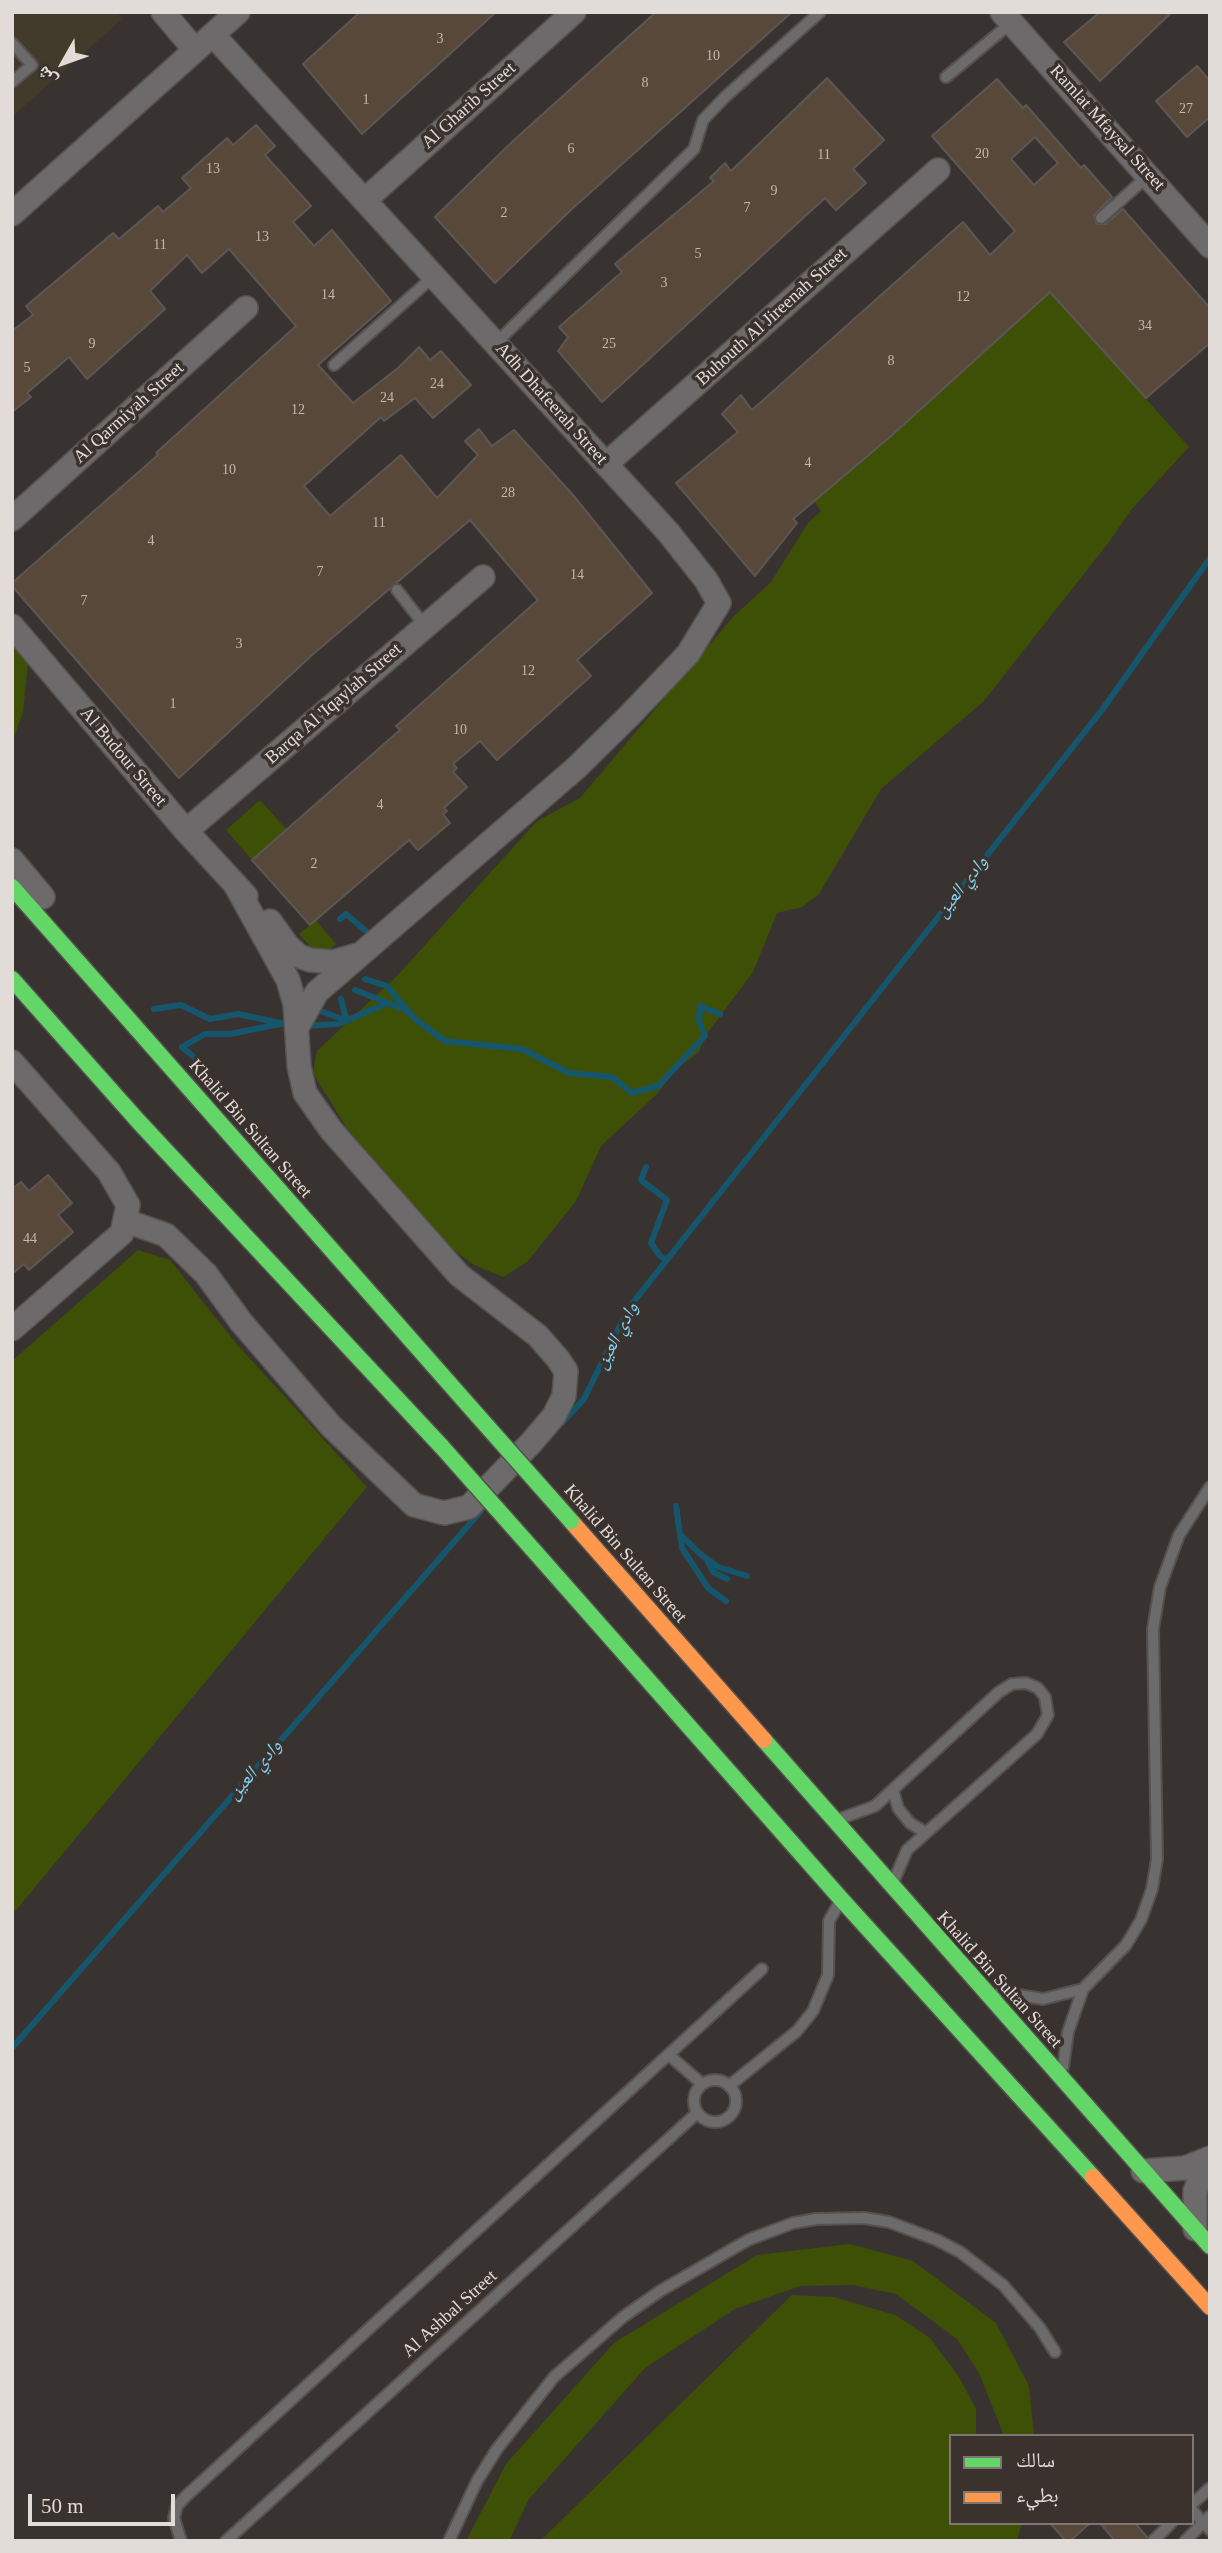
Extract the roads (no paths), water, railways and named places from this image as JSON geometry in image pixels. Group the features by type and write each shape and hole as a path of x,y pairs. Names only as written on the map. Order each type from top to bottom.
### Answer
{"main road":[{"name":"Khalid Bin Sultan Street","path":"12,887 832,1821 1202,2237"},
{"path":"12,979 139,1122 442,1447 842,1900 1210,2307"}],"street":[{"path":"163,12 195,50"},
{"path":"12,214 238,12"},
{"name":"Al Gharib Street","path":"365,200 574,12"},
{"name":"Ramlat Mfaysal Street","path":"1007,18 1210,246"},
{"name":"Adh Dhafeerah Street","path":"213,34 668,532 706,580 719,603 688,654 576,768 361,953"},
{"name":"Buhouth Al Jireenah Street","path":"606,464 939,170"},
{"name":"Al Qarmiyah Street","path":"12,519 246,308"},
{"name":"Barqa Al 'Iqaylah Street","path":"186,831 483,578"},
{"name":"Al Budour Street","path":"12,626 236,886"},
{"path":"12,860 124,990 186,1086"},
{"path":"236,886 299,956 333,962 361,953"},
{"path":"126,1221 166,1235 206,1274 241,1322 331,1426 414,1505 444,1513 469,1507 531,1443 554,1416 564,1396 566,1371 538,1336 459,1275 331,1130 305,1093 299,1066 298,1026 288,980 236,886"},
{"path":"298,1026 310,1000 361,953"},
{"path":"277,958 287,970 304,980 314,983 334,978"},
{"path":"12,997 87,1078 139,1122"},
{"path":"12,1062 109,1172 128,1205 122,1233 12,1329"},
{"path":"1143,2171 1185,2168 1210,2158"},
{"path":"1202,2237 1195,2191 1210,2158"}],"lane":[{"path":"496,343 587,257 694,149 703,120 725,97 820,12"},
{"path":"946,77 1007,18"},
{"path":"12,43 32,65 12,82"},
{"path":"1101,218 1149,175"},
{"path":"334,365 434,276"},
{"path":"397,590 425,626"},
{"path":"1061,2078 1068,2032 1083,1989 1126,1945 1141,1920 1152,1889 1157,1859 1153,1629 1160,1587 1179,1535 1210,1487"},
{"path":"832,1821 875,1806 1012,1684 1026,1683 1038,1688 1045,1697 1048,1716 1037,1734 907,1850 891,1887"},
{"path":"893,1790 898,1808 910,1823 926,1833"},
{"path":"729,2086 797,2031 813,2011 828,1975 829,1921 842,1900"},
{"path":"181,2541 174,2518 185,2497 762,1969"},
{"path":"982,1990 1043,1999 1083,1989"},
{"path":"669,2055 702,2084"},
{"path":"719,2080 729,2086 736,2103 726,2119 714,2122 697,2113 695,2094 702,2084 719,2080"},
{"name":"Al Ashbal Street","path":"226,2541 697,2113"},
{"path":"449,2541 497,2449 533,2400 562,2369 623,2317 670,2284 748,2240 793,2223 816,2219 864,2218 889,2222 937,2239 960,2252 1003,2285 1028,2313 1055,2351"},
{"path":"1194,2502 1210,2488"},
{"path":"1185,2541 1208,2523"},
{"path":"1153,2541 1169,2525"}],"waterway":[{"name":"وادي العين","path":"562,1423 584,1399 628,1309 1102,710 1210,558"},
{"path":"340,919 346,914 372,936"},
{"path":"365,979 387,986 407,1010"},
{"path":"355,990 388,1003"},
{"path":"341,999 346,1019"},
{"path":"304,1026 338,1024 388,1003 408,1011 445,1041 522,1049 569,1073 612,1077 632,1093 658,1086 705,1036 699,1021 700,1006 720,1014"},
{"path":"154,1009 181,1005 210,1019 238,1014 290,1025"},
{"path":"318,1010 347,1021"},
{"path":"201,1063 182,1047 205,1034 230,1034 280,1024"},
{"path":"646,1167 641,1180 667,1200 651,1243 660,1256 667,1260"},
{"path":"676,1506 682,1548 708,1588 726,1601"},
{"name":"وادي العين","path":"12,2048 481,1511"},
{"path":"682,1536 718,1567 747,1576"},
{"path":"708,1562 713,1572 727,1579"}]}
